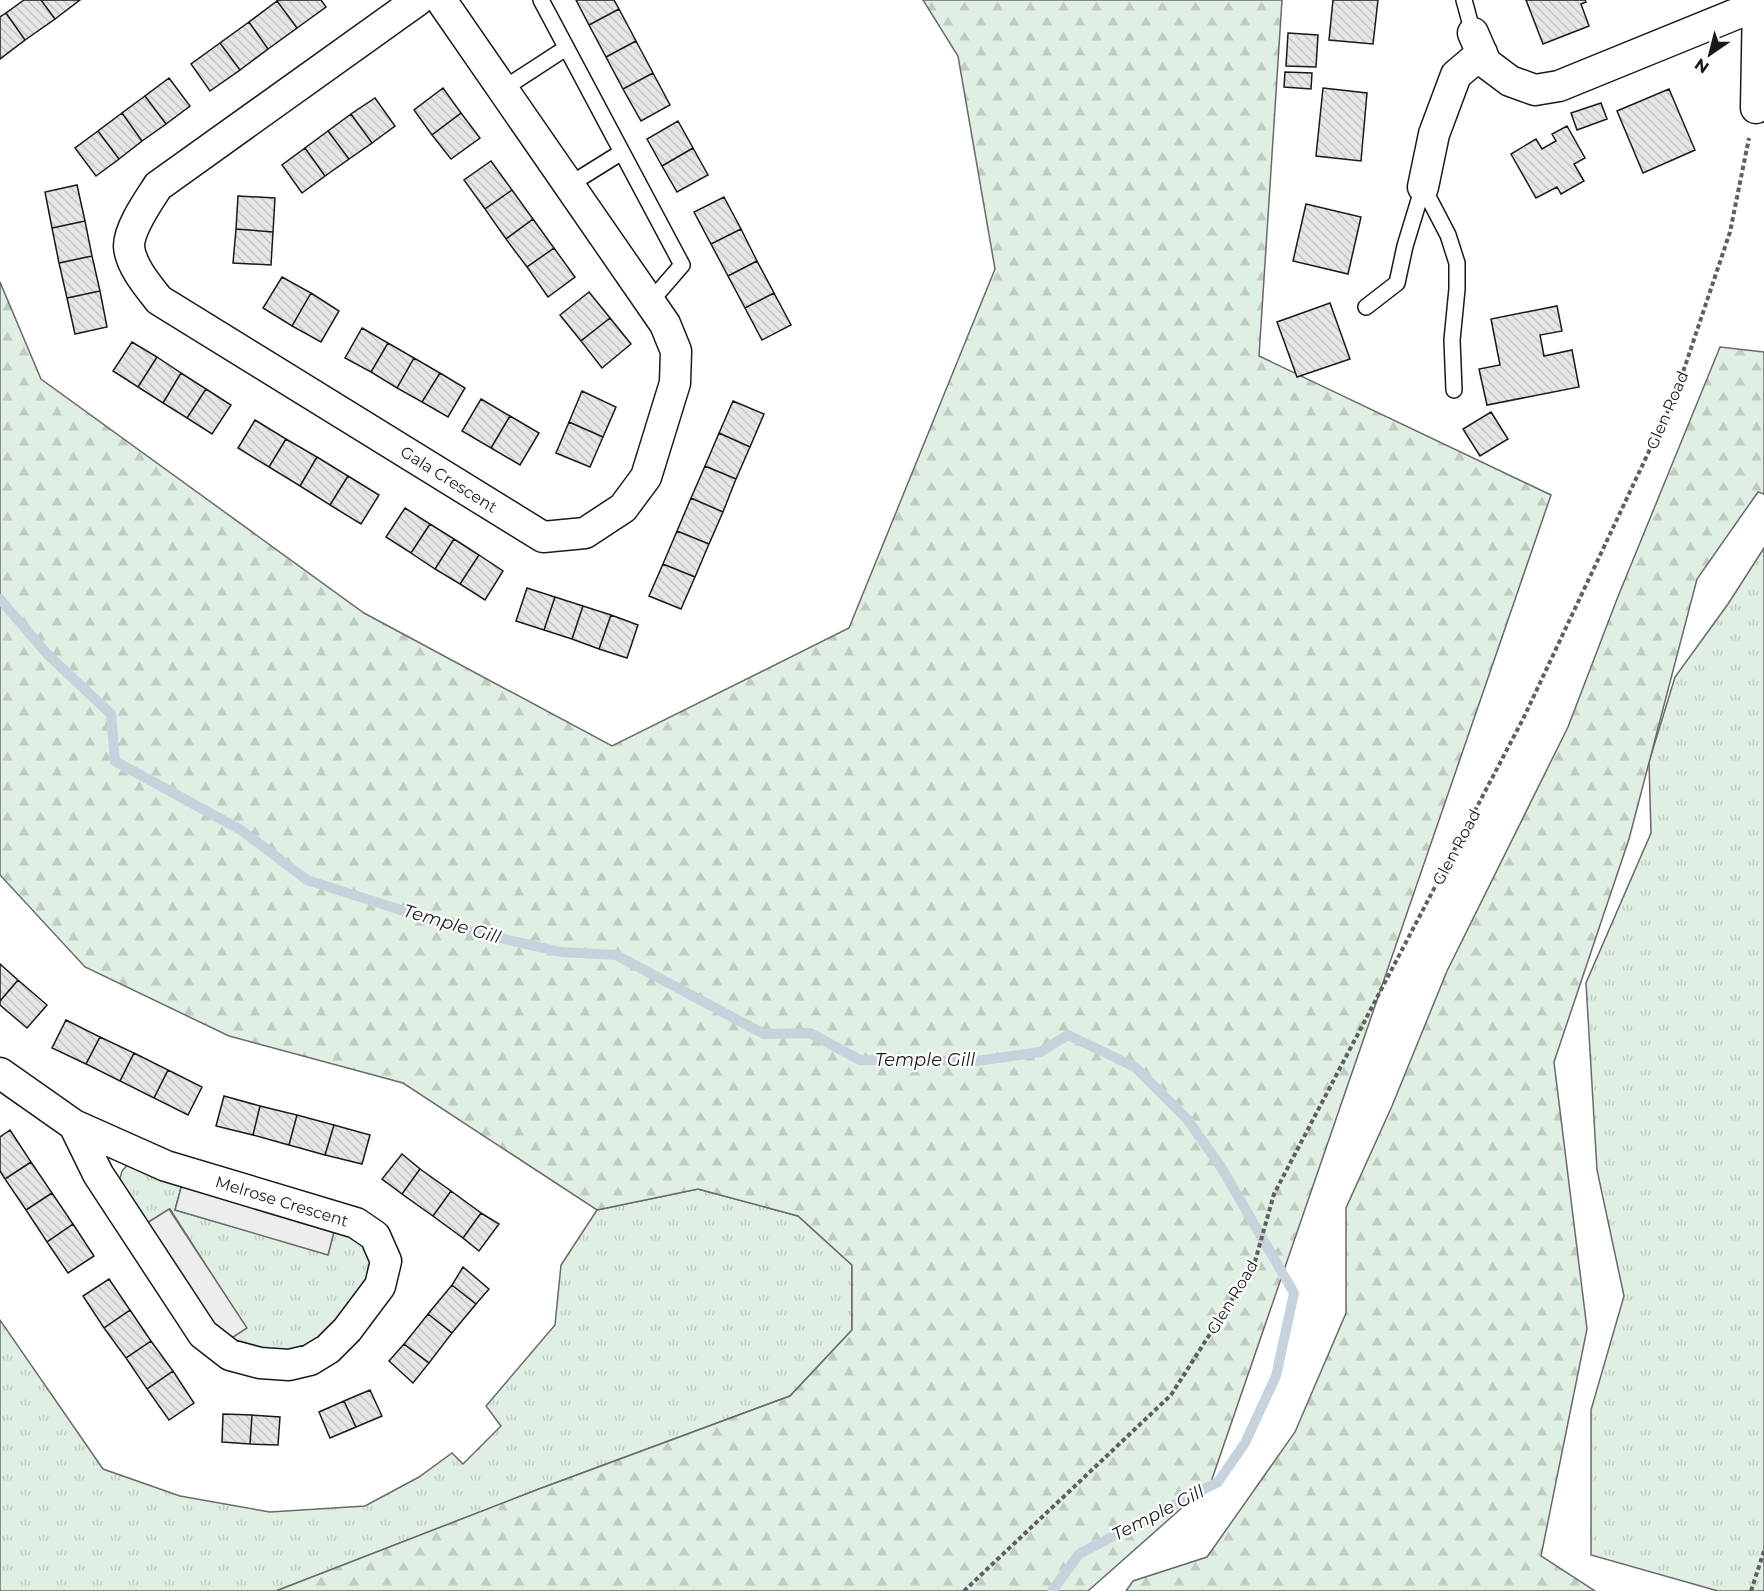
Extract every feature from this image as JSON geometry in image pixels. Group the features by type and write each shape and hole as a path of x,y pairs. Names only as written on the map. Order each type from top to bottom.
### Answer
{"street":[{"name":"Gala Crescent","path":"418,0 158,186 138,217 129,245 140,276 159,300 543,537 585,533 622,508 646,477 675,383 676,351 666,324 441,0"},
{"path":"1478,43 1486,63 1510,81 1535,90 1559,86 1758,2 1756,108"},
{"path":"1424,187 1434,134 1456,75 1478,43"},
{"name":"Melrose Crescent","path":"0,1073 74,1125 166,1166 356,1223 375,1236 386,1261 380,1286 347,1330 328,1349 310,1360 289,1365 260,1363 230,1355 203,1334 98,1174 74,1125"}],"lane":[{"path":"541,0 682,265 650,302"},
{"path":"1464,0 1478,43"},
{"path":"503,89 566,48"},
{"path":"569,185 622,152"},
{"path":"1366,307 1397,283 1405,246 1424,187"},
{"path":"1424,187 1448,235 1457,263 1452,340 1454,390"}],"path":[{"name":"Glen Road","path":"963,1591 1171,1395 1254,1264 1274,1194 1523,719 1676,396 1730,232 1756,108"},
{"path":"1751,1591 1764,1551"}],"green space":[{"path":"923,0 1282,0 1259,356 1551,495 1211,1482 1088,1591 276,1591 539,1489 790,1396 852,1330 852,1265 798,1216 698,1189 597,1210 403,1083 229,1036 85,967 0,875 0,282 41,379 364,613 612,746 849,628 995,269 958,56"},
{"path":"1720,347 1764,352 1764,494 1758,492 1697,579 1629,839 1554,1062 1587,1329 1541,1556 1595,1591 1126,1591 1133,1581 1207,1557 1295,1432 1346,1313 1346,1208 1392,1106 1447,971 1568,727 1617,599"},
{"path":"1764,548 1764,1591 1718,1591 1591,1555 1591,1410 1624,1296 1597,1170 1586,983 1651,833 1649,762 1675,677 1728,604"},
{"path":"130,1162 182,1184 175,1210 328,1254 335,1228 368,1247 372,1274 334,1327 309,1347 294,1353 278,1354 224,1343 246,1328 170,1209 147,1223 119,1182 122,1171"},
{"path":"698,1189 798,1216 852,1265 852,1330 790,1396 539,1489 276,1591 0,1591 0,1320 103,1469 180,1496 270,1512 365,1506 419,1477 452,1453 463,1464 501,1426 486,1406 555,1325 561,1265 597,1210"}],"shaded area":[{"path":"182,1184 335,1228 328,1255 175,1210"},
{"path":"169,1209 247,1328 224,1343 147,1223"}],"building":[{"path":"24,0 41,0 55,19 25,40 6,13"},
{"path":"41,0 80,0 55,19"},
{"path":"321,0 326,7 297,28 277,1"},
{"path":"576,0 614,0 619,9 589,25"},
{"path":"1333,0 1378,0 1373,44 1329,40"},
{"path":"1526,0 1585,0 1586,2 1581,4 1589,26 1543,44"},
{"path":"277,1 297,28 268,49 249,22"},
{"path":"619,9 636,41 606,57 589,25"},
{"path":"6,13 25,40 0,59 0,17"},
{"path":"249,22 268,49 240,70 220,43"},
{"path":"1288,33 1318,35 1316,67 1286,66"},
{"path":"636,41 653,73 623,89 606,57"},
{"path":"220,43 240,70 210,91 191,64"},
{"path":"1285,72 1312,73 1311,89 1284,87"},
{"path":"653,73 670,105 641,121 623,89"},
{"path":"169,78 190,106 166,124 145,96"},
{"path":"443,88 461,113 432,135 414,110"},
{"path":"1323,88 1367,93 1361,161 1316,156"},
{"path":"1669,89 1695,150 1643,173 1617,111"},
{"path":"145,96 166,124 142,141 122,113"},
{"path":"375,98 395,126 372,143 351,114"},
{"path":"1601,103 1607,119 1577,130 1571,113"},
{"path":"122,113 142,141 119,159 98,131"},
{"path":"461,113 480,138 451,159 432,135"},
{"path":"351,114 372,143 349,159 328,131"},
{"path":"678,121 693,148 662,166 647,139"},
{"path":"1567,126 1585,158 1574,164 1584,181 1561,194 1557,187 1536,198 1511,154 1536,139 1542,149 1556,141 1552,134"},
{"path":"98,131 119,159 96,176 75,148"},
{"path":"328,131 349,159 325,176 305,148"},
{"path":"305,148 325,176 302,193 282,165"},
{"path":"693,148 708,175 677,192 662,166"},
{"path":"491,161 512,190 485,209 464,180"},
{"path":"77,185 85,221 52,228 45,192"},
{"path":"512,190 533,219 506,239 485,209"},
{"path":"238,196 275,198 273,232 236,229"},
{"path":"724,197 741,229 711,244 694,212"},
{"path":"1306,204 1361,217 1348,274 1293,261"},
{"path":"533,219 554,248 527,267 506,239"},
{"path":"85,221 92,256 59,263 52,228"},
{"path":"236,229 273,232 271,265 233,263"},
{"path":"741,229 757,261 728,276 711,244"},
{"path":"554,248 575,277 548,297 527,267"},
{"path":"92,256 100,291 67,298 59,263"},
{"path":"757,261 774,293 745,308 728,276"},
{"path":"282,277 311,293 292,326 263,308"},
{"path":"100,291 107,327 75,334 67,298"},
{"path":"589,292 610,318 581,341 560,315"},
{"path":"311,293 339,311 321,342 292,326"},
{"path":"774,293 791,325 762,340 745,308"},
{"path":"1330,303 1350,359 1297,377 1277,322"},
{"path":"1557,306 1562,331 1540,335 1544,356 1572,350 1579,387 1487,405 1479,369 1500,365 1491,319"},
{"path":"610,318 631,344 602,368 581,341"},
{"path":"362,328 388,343 371,372 345,358"},
{"path":"132,342 157,357 138,387 113,371"},
{"path":"388,343 414,358 397,388 371,372"},
{"path":"157,357 181,373 163,403 138,387"},
{"path":"414,358 440,373 422,402 397,388"},
{"path":"181,373 206,389 187,418 163,403"},
{"path":"440,373 465,388 448,417 422,402"},
{"path":"206,389 231,405 212,434 187,418"},
{"path":"582,391 616,407 603,437 569,422"},
{"path":"481,399 510,416 491,448 462,431"},
{"path":"733,401 764,414 750,447 719,433"},
{"path":"1491,412 1508,439 1480,456 1463,429"},
{"path":"510,416 539,433 520,465 491,448"},
{"path":"255,420 286,439 269,467 238,448"},
{"path":"569,422 603,437 590,467 556,453"},
{"path":"719,433 750,447 736,479 705,466"},
{"path":"286,439 317,457 300,486 269,467"},
{"path":"317,457 348,476 330,505 300,486"},
{"path":"705,466 736,479 723,512 691,498"},
{"path":"348,476 379,495 361,524 330,505"},
{"path":"691,498 723,512 709,544 677,531"},
{"path":"405,508 430,524 411,553 386,537"},
{"path":"430,524 454,539 435,569 411,553"},
{"path":"677,531 709,544 695,577 663,564"},
{"path":"454,539 479,555 460,584 435,569"},
{"path":"479,555 503,571 485,600 460,584"},
{"path":"663,564 695,577 681,609 649,596"},
{"path":"527,588 555,597 544,630 516,621"},
{"path":"555,597 583,606 572,639 544,630"},
{"path":"583,606 611,615 599,649 572,639"},
{"path":"611,615 638,625 627,658 599,649"},
{"path":"0,964 18,980 0,1001"},
{"path":"18,980 47,1005 27,1028 0,1005 0,1001"},
{"path":"66,1020 100,1037 86,1064 52,1048"},
{"path":"100,1037 134,1053 120,1081 86,1064"},
{"path":"134,1053 168,1070 154,1098 120,1081"},
{"path":"168,1070 202,1087 188,1115 154,1098"},
{"path":"224,1096 260,1106 253,1135 216,1126"},
{"path":"260,1106 297,1115 289,1145 253,1135"},
{"path":"297,1115 334,1125 325,1155 289,1145"},
{"path":"334,1125 370,1135 362,1164 325,1155"},
{"path":"10,1130 31,1162 5,1179 0,1171 0,1137"},
{"path":"402,1154 420,1169 402,1194 382,1179"},
{"path":"31,1162 52,1193 26,1210 5,1179"},
{"path":"420,1169 451,1191 433,1216 402,1194"},
{"path":"451,1191 481,1213 463,1238 433,1216"},
{"path":"52,1193 73,1224 47,1242 26,1210"},
{"path":"481,1213 499,1224 479,1251 463,1238"},
{"path":"73,1224 94,1256 68,1273 47,1242"},
{"path":"463,1267 489,1289 476,1304 452,1285"},
{"path":"109,1279 130,1310 104,1328 83,1296"},
{"path":"452,1285 476,1304 452,1333 428,1314"},
{"path":"130,1310 151,1341 126,1358 104,1328"},
{"path":"428,1314 452,1333 429,1363 404,1344"},
{"path":"151,1341 173,1371 147,1389 126,1358"},
{"path":"404,1344 429,1363 413,1383 389,1361"},
{"path":"173,1371 194,1403 169,1420 147,1389"},
{"path":"370,1390 382,1416 356,1427 344,1401"},
{"path":"344,1401 356,1427 330,1438 319,1412"},
{"path":"223,1414 252,1415 250,1444 222,1442"},
{"path":"252,1415 280,1417 278,1445 250,1444"}],"waterway":[{"name":"Temple Gill","path":"0,599 47,654 111,714 115,761 241,830 307,880 457,928 561,952 616,955 764,1034 810,1033 860,1060 977,1061 1040,1052 1068,1035 1135,1067 1187,1119 1221,1167 1294,1293 1276,1376 1245,1443 1218,1482 1079,1554 1052,1591"}]}
